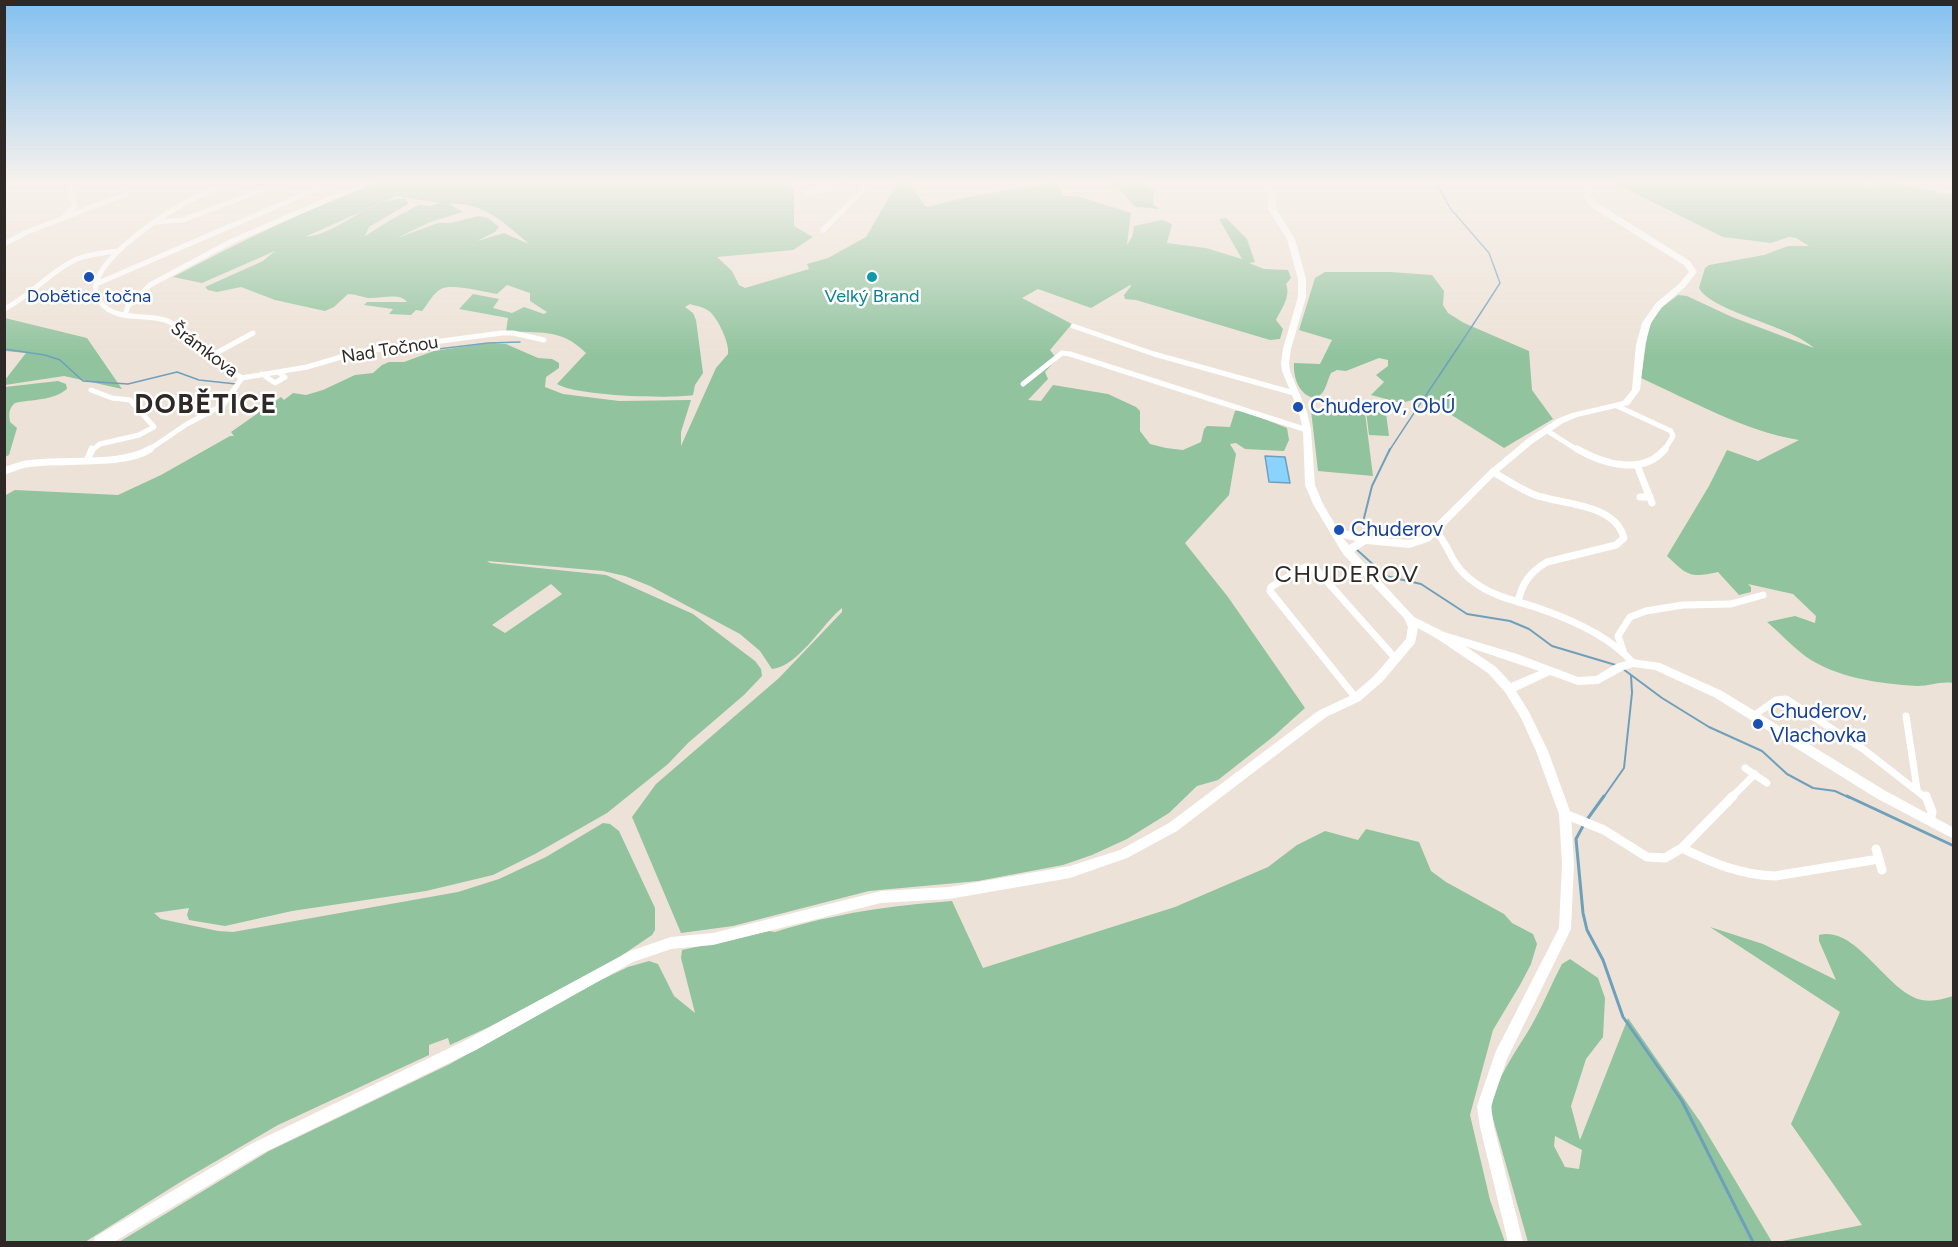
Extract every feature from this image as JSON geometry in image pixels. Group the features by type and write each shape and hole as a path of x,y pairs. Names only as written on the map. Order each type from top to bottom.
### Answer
{"street":[{"path":"131,240 97,274 96,284 198,240"},
{"path":"125,315 128,306 150,285 234,240"},
{"path":"1291,240 1299,264 1302,297 1285,363 1294,393 1303,412 1307,430 1310,485 1336,534 1355,543 1417,543 1436,531 1493,472 1546,430 1575,415 1626,403 1636,390 1642,334 1649,317 1661,303 1685,283 1693,272 1687,263 1650,240"},
{"path":"73,261 89,255 118,251"},
{"path":"4,309 15,305 84,254"},
{"path":"88,275 97,274"},
{"name":"Šrámkova","path":"4,471 26,464 119,459 144,453 187,424 224,405 242,378 219,366 171,322 125,315 110,310 99,302 94,294 96,284"},
{"path":"1073,326 1154,354 1294,393"},
{"path":"209,357 253,333"},
{"name":"Nad Točnou","path":"242,378 307,367 358,352 502,333 513,333 544,340"},
{"path":"1023,384 1062,353 1070,354 1307,430"},
{"name":"Nad Točnou","path":"262,374 274,383 285,377 278,372"},
{"path":"87,460 92,448 99,444 139,435 154,428 130,400 112,398 91,390"},
{"path":"1546,430 1613,466 1637,465 1659,458 1673,436 1671,431 1617,405"},
{"path":"1637,465 1651,500 1640,497"},
{"path":"1493,472 1537,496 1609,516 1624,533 1624,538 1616,545 1547,562 1537,567 1523,581 1518,602"},
{"path":"1436,531 1445,540 1451,560 1466,575 1492,594 1556,616 1624,652"},
{"path":"1336,534 1355,543 1411,620 1439,634 1492,670 1509,688 1542,751 1565,814 1568,864 1565,929 1501,1056 1484,1106 1487,1127 1516,1242"},
{"path":"1356,698 1270,591 1271,587 1305,567 1315,568 1396,659"},
{"path":"1626,665 1618,636 1630,617 1646,611 1683,605 1739,603 1763,595"},
{"path":"100,1242 255,1149 471,1045 630,957 671,943 713,939 881,897 950,892 1070,872 1123,854 1173,827 1322,714 1356,698 1396,659 1411,639 1413,634 1411,620"},
{"path":"1439,634 1474,643 1565,678 1589,682 1598,680 1626,665 1656,666 1699,684 1880,794 1953,834"},
{"path":"1509,688 1549,671"},
{"path":"1753,716 1776,700 1786,699 1863,749 1917,789 1929,801 1932,812 1930,821"},
{"path":"1905,716 1917,789"},
{"path":"1745,768 1767,783"},
{"path":"1565,814 1604,830 1647,857 1665,858 1682,848 1755,774"},
{"path":"1682,848 1725,869 1758,876 1775,876 1879,859"},
{"path":"1876,849 1882,870"}],"green space":[{"path":"245,240 520,240 529,244 524,240 808,240 793,250 717,257 732,271 739,285 745,288 809,269 807,264 828,258 860,240 1128,240 1127,245 1130,240 1168,240 1167,243 1206,248 1242,259 1231,240 1247,240 1255,262 1249,263 1264,269 1288,270 1291,278 1286,284 1287,298 1276,320 1283,329 1280,339 1270,340 1136,300 1125,299 1124,295 1130,285 1091,308 1038,289 1022,298 1072,324 1050,350 1057,359 1045,372 1048,379 1028,400 1041,401 1053,385 1108,394 1140,411 1140,431 1150,444 1183,450 1201,442 1207,426 1230,427 1235,411 1241,410 1287,428 1289,440 1284,451 1245,449 1236,443 1230,444 1236,454 1229,495 1185,543 1228,597 1305,708 1274,736 1218,780 1197,786 1169,813 1127,839 1092,855 1063,865 978,881 869,891 733,926 681,933 632,817 656,784 779,678 842,612 842,608 801,653 782,666 772,669 760,651 740,634 650,586 625,576 603,571 487,561 606,575 693,614 755,661 761,669 762,676 668,764 607,813 493,875 426,891 292,911 225,926 189,920 187,915 189,908 154,913 161,919 233,932 458,892 499,879 546,857 603,823 610,824 619,831 655,908 655,930 652,935 615,960 489,1027 450,1045 448,1038 429,1045 429,1055 278,1125 182,1181 85,1242 5,1242 4,496 15,490 118,495 161,475 230,436 234,436 231,432 281,397 284,400 293,393 306,395 323,390 355,375 373,373 389,362 404,362 434,351 489,343 506,344 538,358 552,359 559,363 559,368 546,377 545,387 563,394 619,401 691,400 681,432 681,446 716,368 728,354 725,338 712,314 705,308 690,304 685,307 693,313 696,320 703,373 695,385 693,395 602,394 567,388 557,384 586,353 576,345 558,335 549,333 506,331 508,318 459,309 473,294 499,299 493,308 512,313 524,307 544,314 547,312 530,301 530,293 507,285 497,294 460,287 446,287 436,293 422,311 416,310 411,315 389,314 393,309 364,305 367,302 407,302 399,297 368,298 348,294 334,307 325,311 275,300 241,287 217,292 205,287 263,261 275,251 202,283 173,277","holes":["551,584 562,594 505,633 492,625"]},
{"path":"1749,240 1779,240 1771,243"},
{"path":"1800,240 1953,240 1953,683 1917,686 1889,684 1845,675 1817,664 1767,622 1795,616 1815,623 1816,616 1793,594 1748,584 1751,592 1739,595 1718,572 1690,574 1667,556 1709,486 1727,450 1758,461 1799,440 1758,430 1641,378 1648,330 1656,312 1678,295 1687,296 1732,317 1814,348 1787,332 1719,304 1707,297 1699,288 1705,268 1709,265 1764,255 1788,246 1809,246"},
{"path":"1325,272 1390,272 1432,275 1444,291 1443,305 1448,313 1464,323 1529,351 1532,390 1553,419 1504,448 1423,397 1401,403 1371,395 1384,382 1376,375 1388,366 1388,360 1379,358 1346,371 1337,370 1331,373 1324,391 1315,398 1305,394 1296,380 1294,363 1320,364 1332,340 1299,330 1315,278"},
{"path":"5,318 87,338 122,389 64,376 5,385 5,380 26,353 5,351"},
{"path":"58,381 66,384 67,389 49,398 15,403 11,408 10,422 17,428 9,455 5,457 5,387"},
{"path":"1311,410 1365,413 1373,476 1318,471"},
{"path":"1366,411 1386,413 1389,436 1369,435"},
{"path":"1366,829 1419,842 1431,871 1446,882 1504,914 1512,923 1533,934 1537,944 1531,964 1493,1030 1470,1115 1490,1200 1505,1242 119,1242 269,1151 450,1064 578,991 628,967 649,961 658,964 674,996 695,1013 681,958 682,950 769,931 775,932 841,915 952,901 983,968 1175,907 1268,867 1297,845 1325,831 1358,840"},
{"path":"1710,927 1763,944 1836,980 1819,941 1819,935 1833,935 1859,949 1909,995 1930,1001 1953,996 1953,1242 1777,1242 1862,1225 1791,1124 1840,1012"},
{"path":"1570,959 1598,978 1605,998 1603,1037 1586,1059 1571,1106 1580,1140 1628,1018 1701,1123 1772,1242 1528,1242 1491,1112 1502,1075 1535,1019 1562,964","holes":["1555,1136 1582,1150 1579,1169 1565,1167 1554,1146"]}],"water":[{"path":"1265,456 1285,457 1290,483 1269,482"}],"waterway":[{"path":"1389,451 1500,283 1489,253 1478,240"},
{"path":"388,355 488,343 520,342"},
{"path":"4,349 45,355 60,360 83,381 128,384 177,372 199,380 236,384"},
{"path":"1364,518 1372,486 1389,451"},
{"path":"1356,549 1386,576 1421,584 1467,614 1510,621 1529,629 1552,646 1619,666"},
{"path":"1623,669 1662,698 1709,727 1762,751 1787,774 1813,788 1835,791 1850,798"},
{"path":"1603,798 1624,768 1632,693 1631,675"},
{"path":"1586,821 1604,796"},
{"path":"1847,796 1954,846"},
{"path":"1583,826 1576,839 1583,913 1587,930 1603,960 1623,1017 1682,1101 1753,1242"}],"place":[{"name":"Dobětice točna","path":"89,277"},
{"name":"Velký Brand","path":"872,277"},
{"name":"Chuderov, ObÚ","path":"1298,407"},
{"name":"Chuderov","path":"1339,530"},
{"name":"Chuderov, Vlachovka","path":"1758,724"}],"district":[{"name":"DOBĚTICE","path":"206,405"},
{"name":"CHUDEROV","path":"1347,575"}]}
